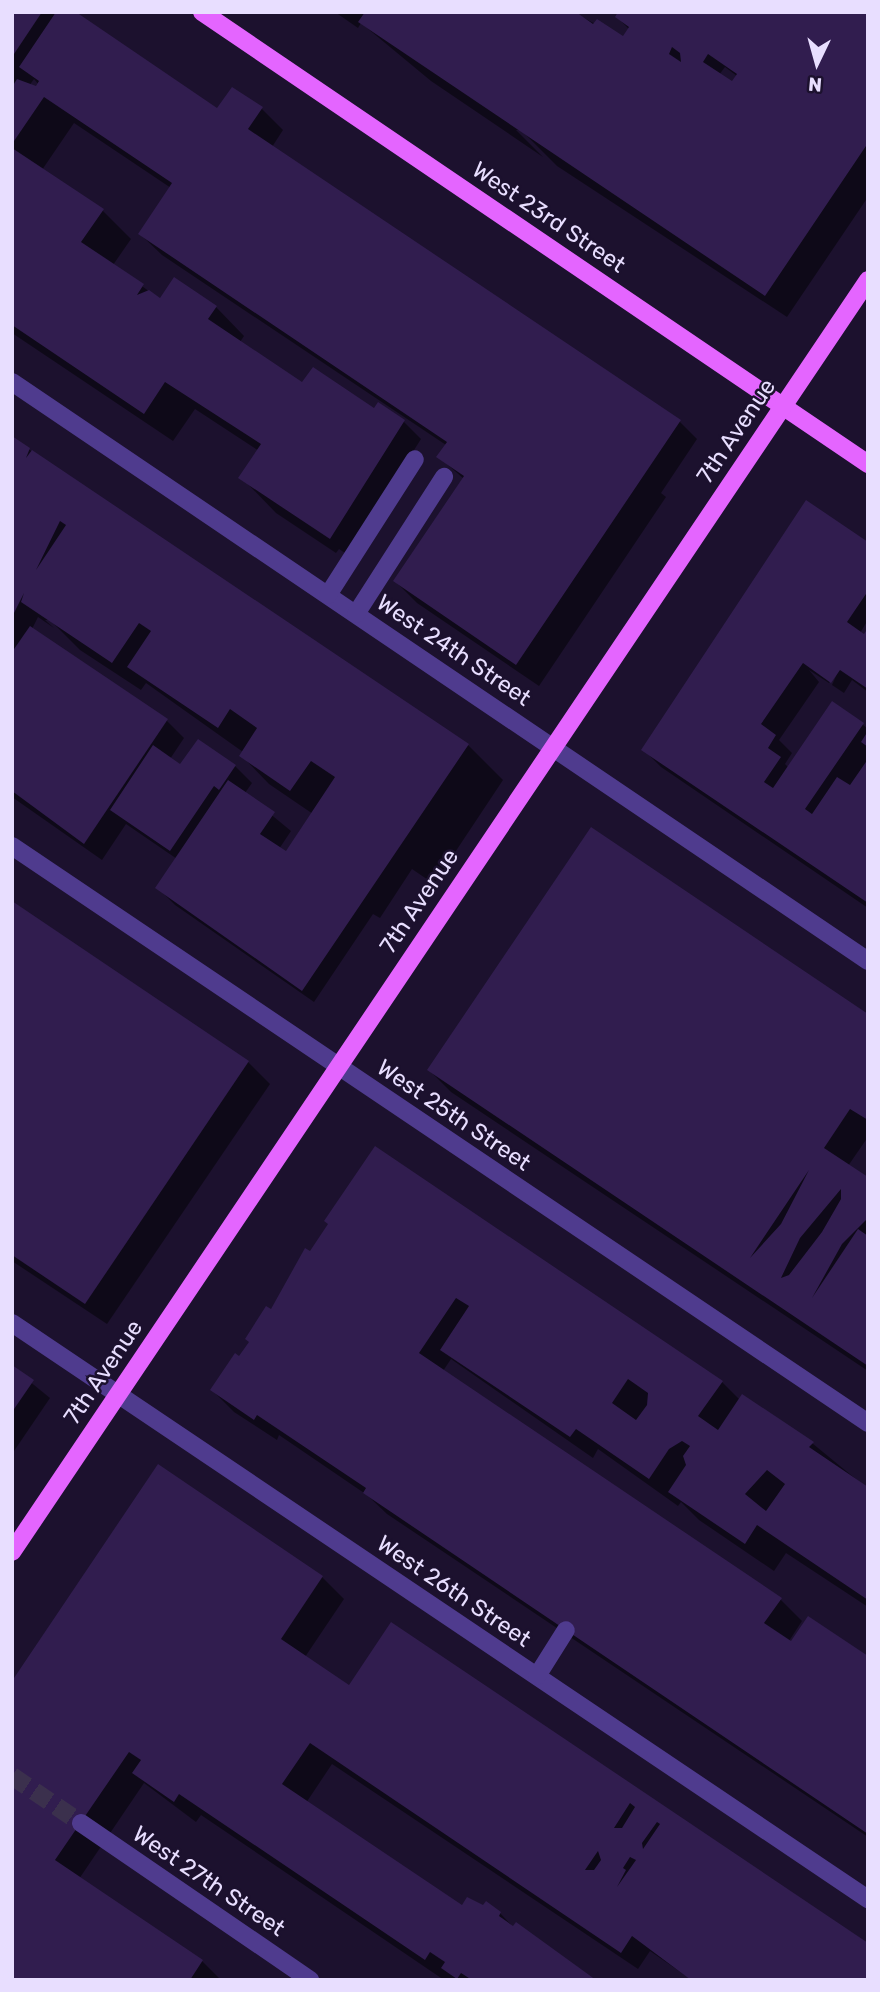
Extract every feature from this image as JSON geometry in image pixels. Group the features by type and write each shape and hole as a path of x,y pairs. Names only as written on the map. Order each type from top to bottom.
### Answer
{"main road":[{"name":"West 23rd Street","path":"202,12 868,464"},
{"name":"7th Avenue","path":"12,1552 868,280"}],"street":[{"name":"West 24th Street","path":"12,382 868,961"},
{"path":"328,595 415,458"},
{"path":"356,614 444,478"},
{"name":"West 25th Street","path":"12,846 868,1423"},
{"name":"West 26th Street","path":"12,1323 868,1899"},
{"path":"537,1676 566,1630"},
{"name":"West 27th Street","path":"81,1823 310,1980"}],"building":[{"path":"12,12 42,12 12,57"},
{"path":"56,12 76,12 217,108 232,87 263,107 248,129 681,420 516,665 393,581 464,476 436,457 447,442 138,234 172,183 44,97 12,144 12,87 17,79 36,86 39,81 19,67"},
{"path":"365,12 576,12 593,24 597,19 623,36 629,27 615,17 618,12 868,12 868,143 765,296 358,22","holes":["672,47 680,53 681,62 669,54","708,54 737,74 732,81 703,62"]},
{"path":"12,148 104,209 81,242 144,284 137,295 149,290 160,298 174,277 217,306 208,319 302,382 313,367 374,408 378,402 405,420 330,539 238,478 261,444 165,382 144,414 12,325"},
{"path":"12,436 30,448 26,458 32,450 469,744 302,991 155,888 228,780 275,812 260,834 286,851 335,777 311,761 290,791 239,756 257,728 230,709 218,728 127,667 151,631 139,623 112,663 21,602 24,593 12,617","holes":["60,521 66,525 36,570"]},
{"path":"806,500 868,542 868,591 847,622 864,634 868,628 868,689 840,670 831,683 803,663 761,724 776,735 768,748 781,757 764,782 773,788 832,701 864,723 805,809 812,814 837,777 850,785 868,759 868,903 641,750"},
{"path":"30,626 168,719 84,844 12,791 12,652"},
{"path":"868,731 868,747 861,742"},
{"path":"198,739 236,765 219,790 214,786 170,851 110,810 153,745 180,764"},
{"path":"591,827 868,1014 868,1120 850,1109 824,1148 868,1177 868,1218 842,1244 812,1298 858,1229 868,1236 868,1366 427,1070","holes":["809,1170 781,1224 750,1258","841,1189 841,1199 822,1232 789,1275 781,1278 800,1238"]},
{"path":"12,901 249,1061 85,1304 12,1255"},
{"path":"375,1146 723,1381 698,1416 718,1430 742,1394 814,1442 809,1447 868,1487 868,1600 757,1525 745,1544 668,1492 686,1465 683,1456 690,1446 682,1441 669,1449 649,1479 576,1429 570,1437 440,1350 469,1306 456,1298 419,1353 782,1598 764,1623 791,1641 808,1616 868,1656 868,1834 363,1493 366,1488 257,1415 254,1420 210,1390 235,1353 239,1356 249,1342 245,1339 266,1306 271,1309 305,1248 310,1251 328,1224 324,1221","holes":["628,1379 648,1393 647,1405 636,1420 612,1403","767,1470 785,1484 766,1511 745,1494"]},
{"path":"12,1365 34,1380 12,1412"},
{"path":"158,1464 323,1576 281,1639 349,1685 391,1622 868,1943 868,1980 691,1980 632,1936 621,1953 310,1743 282,1784 462,1905 467,1897 483,1905 486,1901 501,1912 499,1916 513,1926 516,1922 596,1980 472,1980 461,1973 457,1979 441,1968 445,1962 430,1952 425,1960 179,1794 174,1802 132,1773 141,1760 129,1752 55,1860 203,1960 190,1980 12,1980 12,1681","holes":["630,1803 635,1807 622,1828 614,1828","657,1822 660,1824 643,1849 642,1843","598,1851 601,1860 594,1870 585,1870","630,1857 636,1860 617,1887 626,1870 623,1868"]}],"tunnel":[{"path":"12,1776 81,1823"}]}
